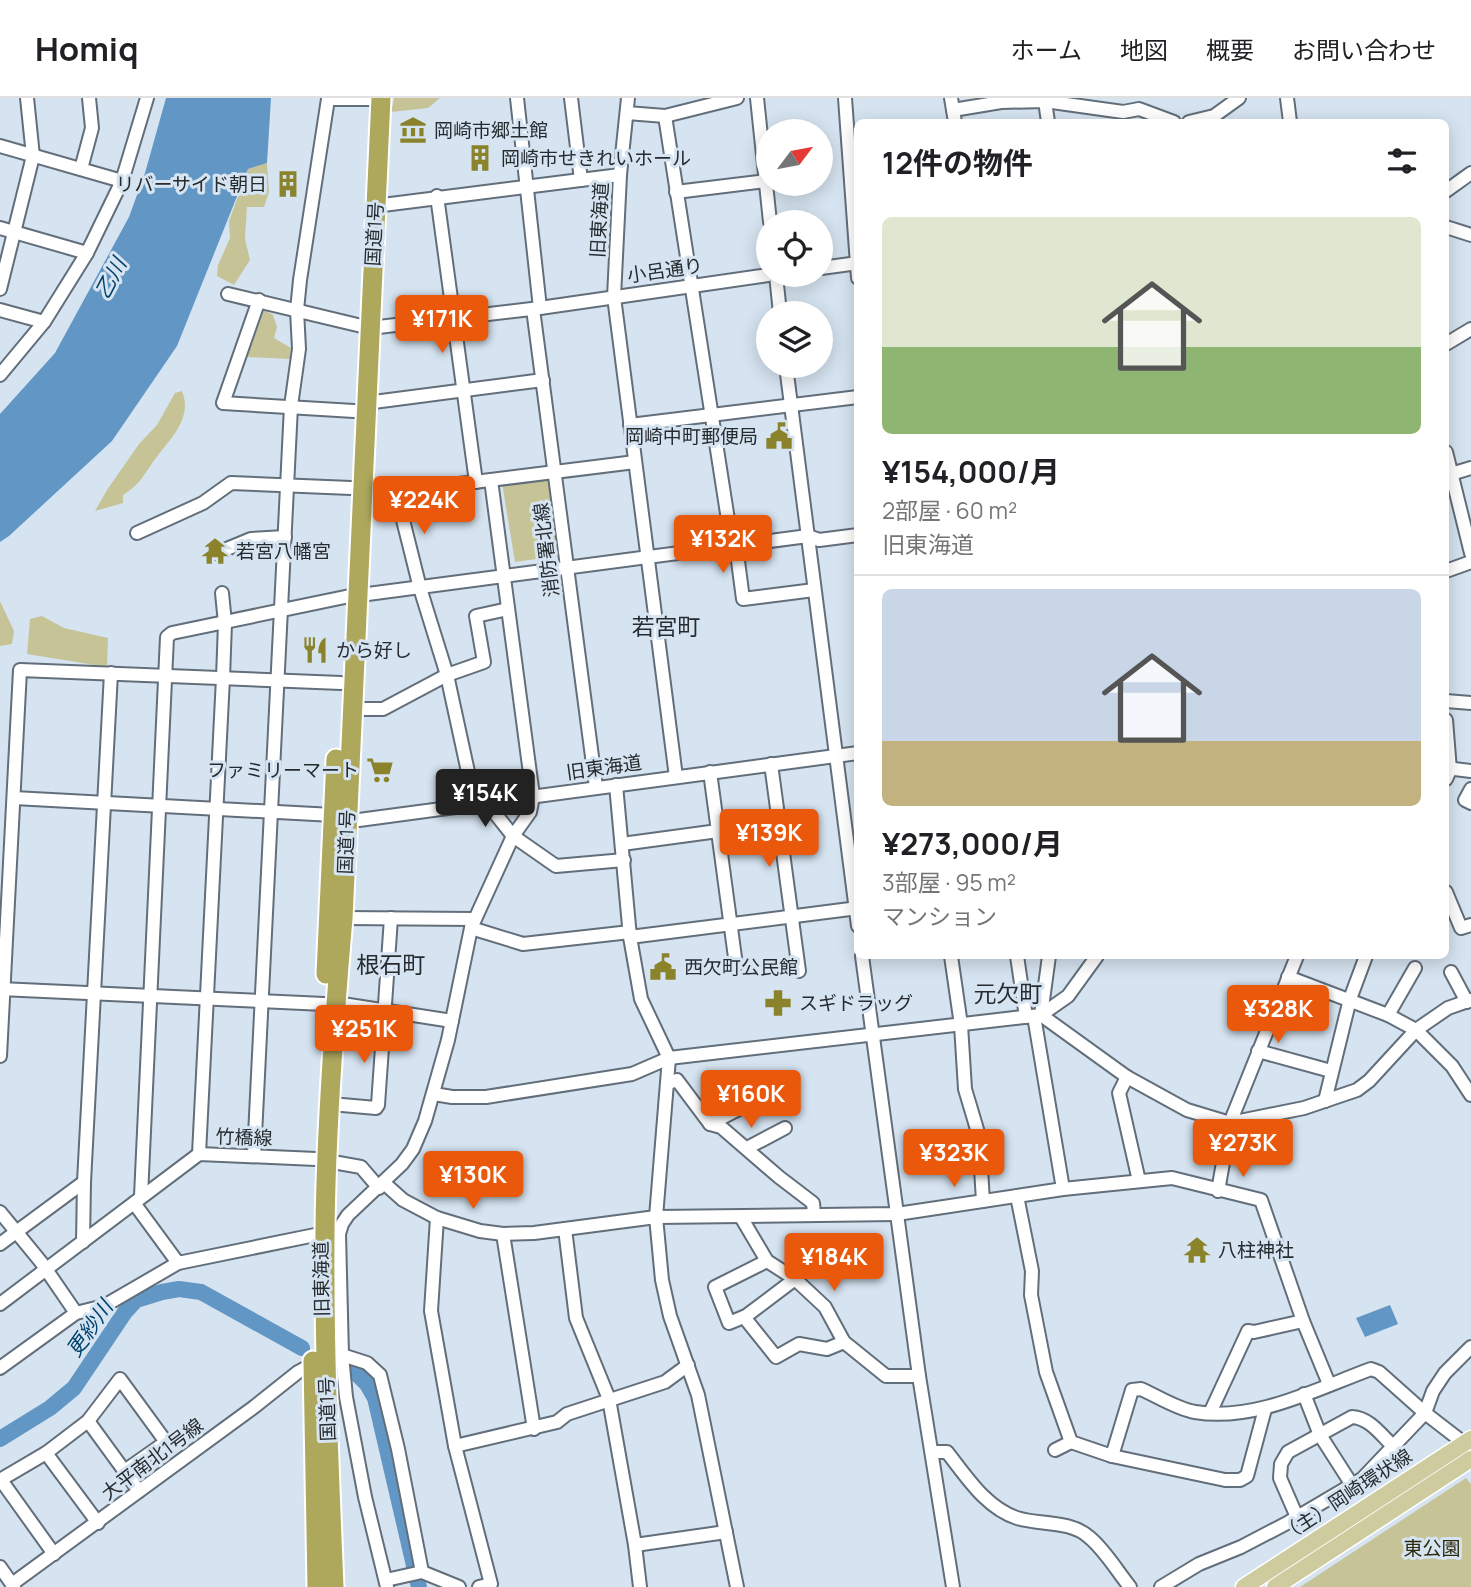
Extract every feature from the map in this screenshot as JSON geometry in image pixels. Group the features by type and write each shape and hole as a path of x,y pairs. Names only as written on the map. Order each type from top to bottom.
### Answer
{"highway":[{"name":"国道1号","path":"364,326 375,206 374,98"},
{"name":"国道1号","path":"317,1587 328,1399 313,1364 315,1235 322,1161 340,816 351,709 352,597 374,98"},
{"name":"国道1号","path":"334,1587 322,1161 331,1104 330,1004 343,918 340,816 341,683 352,597"}],"main road":[{"name":"（主）岡崎環状線","path":"1244,1587 1469,1452"},
{"name":"（主）岡崎環状線","path":"1275,1587 1469,1452"}],"street":[{"path":"0,289 33,156 27,98"},
{"path":"81,169 92,128 89,98"},
{"path":"0,375 44,322 87,253 122,181 147,98"},
{"path":"254,1156 291,406 299,349 297,310 328,99 374,98"},
{"name":"消防署北線","path":"517,98 543,380 596,787"},
{"path":"571,98 581,180"},
{"name":"旧東海道","path":"387,1584 365,1497 328,1399 342,1354 339,1234 342,1224 402,1164 413,1149 434,1094 473,923 513,836 530,812 533,796 677,777 614,297 620,176 628,98"},
{"path":"627,113 665,116 737,98"},
{"path":"757,98 759,119"},
{"path":"845,98 854,222"},
{"path":"1202,119 1214,116 1239,98"},
{"path":"1287,98 1290,119"},
{"path":"953,110 1026,99 1123,118 1139,109 1166,119"},
{"path":"1045,101 1048,119"},
{"path":"665,116 690,286 743,599 814,590"},
{"path":"0,146 122,181"},
{"path":"1449,189 1471,173"},
{"path":"375,206 437,196 620,176"},
{"path":"677,192 756,182"},
{"path":"437,196 476,482"},
{"path":"0,228 87,253"},
{"path":"1449,229 1471,235"},
{"path":"833,267 854,264"},
{"name":"小呂通り","path":"364,326 537,308 756,277"},
{"path":"228,294 364,326"},
{"path":"259,300 223,403 360,407 543,380"},
{"path":"0,310 44,322"},
{"path":"1449,342 1471,329"},
{"path":"787,378 854,893"},
{"path":"630,425 854,398"},
{"path":"137,533 203,503 231,483 356,492 396,492 635,463"},
{"path":"1449,465 1471,554"},
{"path":"1451,474 1471,468"},
{"path":"14,798 272,811 359,820 533,796 491,480"},
{"path":"396,492 480,803 513,836 556,866 624,860"},
{"path":"178,1263 138,1200 167,637 172,633 352,597 808,536 819,540 854,536"},
{"path":"217,553 251,539 285,537"},
{"path":"1449,570 1471,562"},
{"path":"199,1154 223,678 225,623 222,593"},
{"path":"351,709 383,709 447,675 484,662 476,616 508,609"},
{"path":"0,1056 20,670 341,683"},
{"path":"83,1242 111,673"},
{"path":"1449,701 1471,703"},
{"path":"677,777 854,753"},
{"path":"771,764 799,971"},
{"path":"1449,772 1471,771"},
{"path":"710,772 736,965"},
{"path":"616,785 629,935 640,999 670,1058 656,1217 662,1280 670,1316 698,1395 737,1587"},
{"path":"1471,789 1465,800 1471,803"},
{"path":"622,844 718,831"},
{"path":"1449,899 1461,928 1471,925"},
{"path":"343,918 473,923 523,944 730,925 854,908"},
{"path":"331,1104 376,1108 378,1105 391,918"},
{"path":"862,959 919,1376 953,1587"},
{"path":"951,959 961,1025 965,1089 979,1136 983,1201"},
{"path":"1018,959 1034,1016 1063,1189"},
{"path":"1034,1016 1048,959"},
{"path":"434,1094 486,1097 632,1073 670,1058 1034,1016 1068,996 1095,959"},
{"path":"1219,1191 1230,1123 1296,959"},
{"path":"1325,1101 1350,999 1365,959"},
{"path":"1388,1015 1415,968"},
{"path":"1034,1016 1127,1077 1187,1110 1230,1123 1304,1108 1357,1090 1369,1081 1416,1030 1448,1008 1469,1001 1451,972"},
{"path":"1288,977 1350,999 1416,1030 1452,1066 1471,1095"},
{"path":"2,989 330,1004 452,1021"},
{"path":"1258,1051 1331,1072"},
{"path":"1127,1077 1119,1093 1139,1181"},
{"path":"668,1083 677,1080 710,1124 721,1127 813,1203 814,1214"},
{"path":"710,1124 762,1097"},
{"path":"747,1148 785,1128"},
{"name":"竹橋線","path":"0,1304 199,1154 322,1161 361,1167 404,1200 437,1218 480,1231 503,1234 656,1217 897,1214 1063,1189 1171,1178 1261,1200 1303,1321"},
{"path":"0,1244 84,1182"},
{"path":"1017,1196 1032,1271 1031,1295 1046,1372 1071,1442"},
{"path":"0,1212 21,1236 76,1313"},
{"path":"741,1217 767,1261 794,1279 824,1307 844,1342 886,1376 919,1376"},
{"path":"437,1218 431,1311 455,1446 489,1586"},
{"path":"565,1229 576,1318 609,1399 640,1587"},
{"path":"503,1234 534,1429"},
{"path":"0,1368 76,1313 104,1306 178,1263 315,1235"},
{"path":"767,1261 715,1287 729,1323 744,1317 794,1279"},
{"path":"744,1317 776,1357 799,1344 827,1349 844,1342"},
{"path":"1210,1413 1248,1331 1303,1321 1329,1384"},
{"path":"1161,1587 1199,1563 1241,1547 1297,1517 1369,1472 1425,1413 1433,1391 1445,1373 1471,1347"},
{"path":"342,1354 367,1363 380,1375 398,1449 422,1572"},
{"name":"大平南北1号線","path":"13,1586 298,1372 313,1364"},
{"path":"455,1446 557,1422 568,1414 665,1382 688,1366"},
{"path":"1112,1456 1132,1390 1141,1389 1193,1412 1265,1409 1371,1369 1376,1370 1469,1452"},
{"path":"54,1554 0,1480 46,1453 88,1421 120,1379 166,1442 126,1470"},
{"path":"1304,1394 1320,1435 1352,1485"},
{"path":"1055,1451 1071,1442 1112,1456 1225,1480 1240,1480 1247,1476 1265,1409"},
{"path":"1297,1517 1280,1478 1280,1464 1288,1452 1352,1418 1361,1418 1370,1423 1394,1447"},
{"path":"88,1421 139,1491"},
{"path":"932,1452 947,1452 983,1497 1008,1514 1019,1519 1078,1530 1089,1536 1130,1587"},
{"path":"46,1453 98,1523"},
{"path":"635,1545 726,1531"},
{"path":"0,1567 13,1586"},
{"path":"387,1584 422,1572 459,1587"}],"green space":[{"path":"394,98 440,98 428,108 391,112"},
{"path":"267,163 269,192 264,207 247,207 245,239 250,260 234,285 217,276 218,265 230,238 229,221 248,169"},
{"path":"264,310 273,315 277,327 274,338 291,348 290,359 247,357"},
{"path":"182,391 185,410 174,435 138,483 123,495 123,503 95,511 139,444 157,425 175,393"},
{"path":"552,475 565,555 515,562 502,483"},
{"path":"0,601 14,631 12,644 0,646"},
{"path":"42,616 64,628 108,638 107,667 27,654 30,619"},
{"name":"東公園","path":"1466,1478 1471,1484 1471,1587 1300,1587"}],"water":[{"name":"乙川","path":"166,98 271,98 267,163 248,169 177,346 112,441 0,542 0,414 55,353 129,217 145,173"},
{"path":"1390,1305 1398,1324 1365,1337 1356,1318"}],"waterway":[{"name":"更紗川","path":"0,1439 50,1408 74,1388 125,1312 136,1300 162,1292 179,1289 201,1292 302,1348"},
{"name":"更紗川","path":"351,1368 367,1384 375,1398 419,1587"}],"place":[{"name":"岡崎市郷土館","path":"413,130"},
{"name":"岡崎市せきれいホール","path":"480,158"},
{"name":"リバーサイド朝日","path":"288,184"},
{"name":"岡崎中町郵便局","path":"779,436"},
{"name":"若宮八幡宮","path":"215,551"},
{"name":"から好し","path":"315,650"},
{"name":"ファミリーマート","path":"380,770"},
{"name":"西欠町公民館","path":"663,967"},
{"name":"スギドラッグ","path":"778,1003"},
{"name":"八柱神社","path":"1197,1250"}],"district":[{"name":"若宮町","path":"666,626"},
{"name":"根石町","path":"391,964"},
{"name":"元欠町","path":"1008,993"}]}
